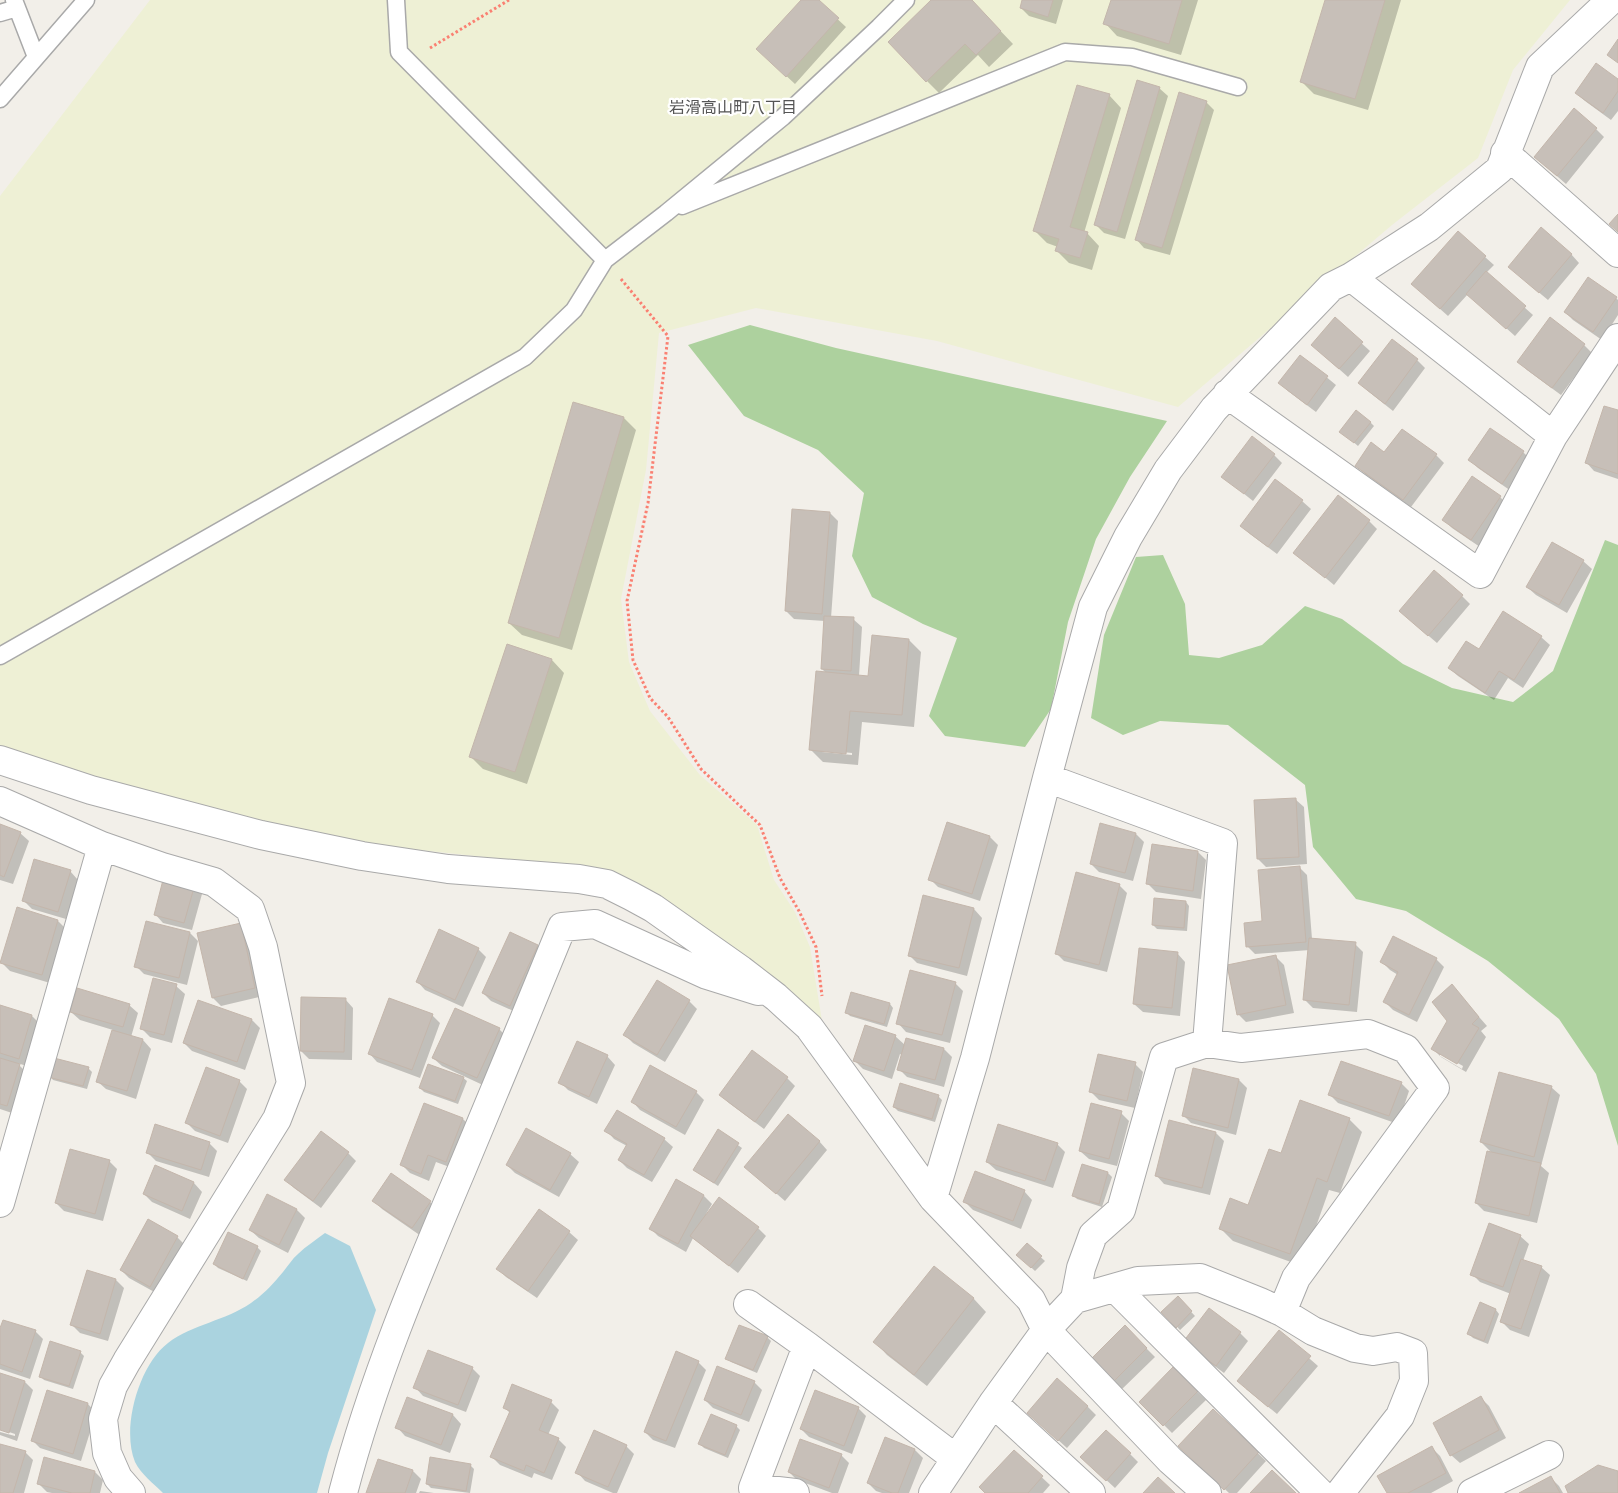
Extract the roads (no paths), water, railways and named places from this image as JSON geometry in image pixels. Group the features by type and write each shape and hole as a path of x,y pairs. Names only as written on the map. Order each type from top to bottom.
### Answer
{"street":[{"path":"933,1198 975,1058 1046,778 1092,607 1128,537 1168,470 1214,409 1331,287 1351,277 1430,227 1500,169 1540,67 1611,0"},
{"path":"1505,153 1618,253"},
{"path":"1351,277 1553,436"},
{"path":"1227,394 1480,574 1553,436 1618,338"},
{"path":"0,760 91,790 261,834 362,856 448,869 579,879 607,884 653,908 741,970 810,1027 933,1198 1030,1300 1046,1330 1170,1460 1207,1493"},
{"path":"1046,778 1222,843 1207,1043"},
{"path":"0,801 102,846 162,868 214,882 250,909 263,947 291,1083 277,1118 113,1386 103,1419 107,1453 118,1478 128,1491"},
{"path":"0,1203 102,846"},
{"path":"343,1493 375,1385 416,1277 562,927 595,924 707,975 776,997"},
{"path":"1075,1299 1081,1268 1093,1236 1121,1210 1164,1057 1207,1043 1241,1048 1368,1034 1406,1049 1435,1088 1296,1278 1282,1312"},
{"path":"933,1493 993,1403 1046,1330 1075,1299 1138,1281 1200,1278 1260,1302 1282,1312 1313,1331 1355,1348 1373,1351 1397,1347 1413,1353 1414,1381 1400,1416 1340,1493"},
{"path":"1115,1288 1320,1493"},
{"path":"748,1304 807,1346 955,1458"},
{"path":"795,1493 753,1488 807,1346"},
{"path":"993,1403 1091,1493"},
{"path":"1472,1493 1549,1454"}],"lane":[{"path":"0,99 86,0"},
{"path":"396,0 399,52 605,260"},
{"path":"0,656 525,357 574,310 605,260 666,213 783,117 906,0"},
{"path":"0,14 15,4 36,57"},
{"path":"666,213 1065,52 1132,57 1238,87"}],"water":[{"path":"325,1233 350,1246 376,1310 328,1453 317,1493 163,1493 144,1475 135,1462 131,1448 130,1432 135,1398 149,1366 168,1343 188,1331 231,1314 256,1300 272,1285 304,1248"}],"district":[{"name":"岩滑高山町八丁目","path":"733,107"}]}
